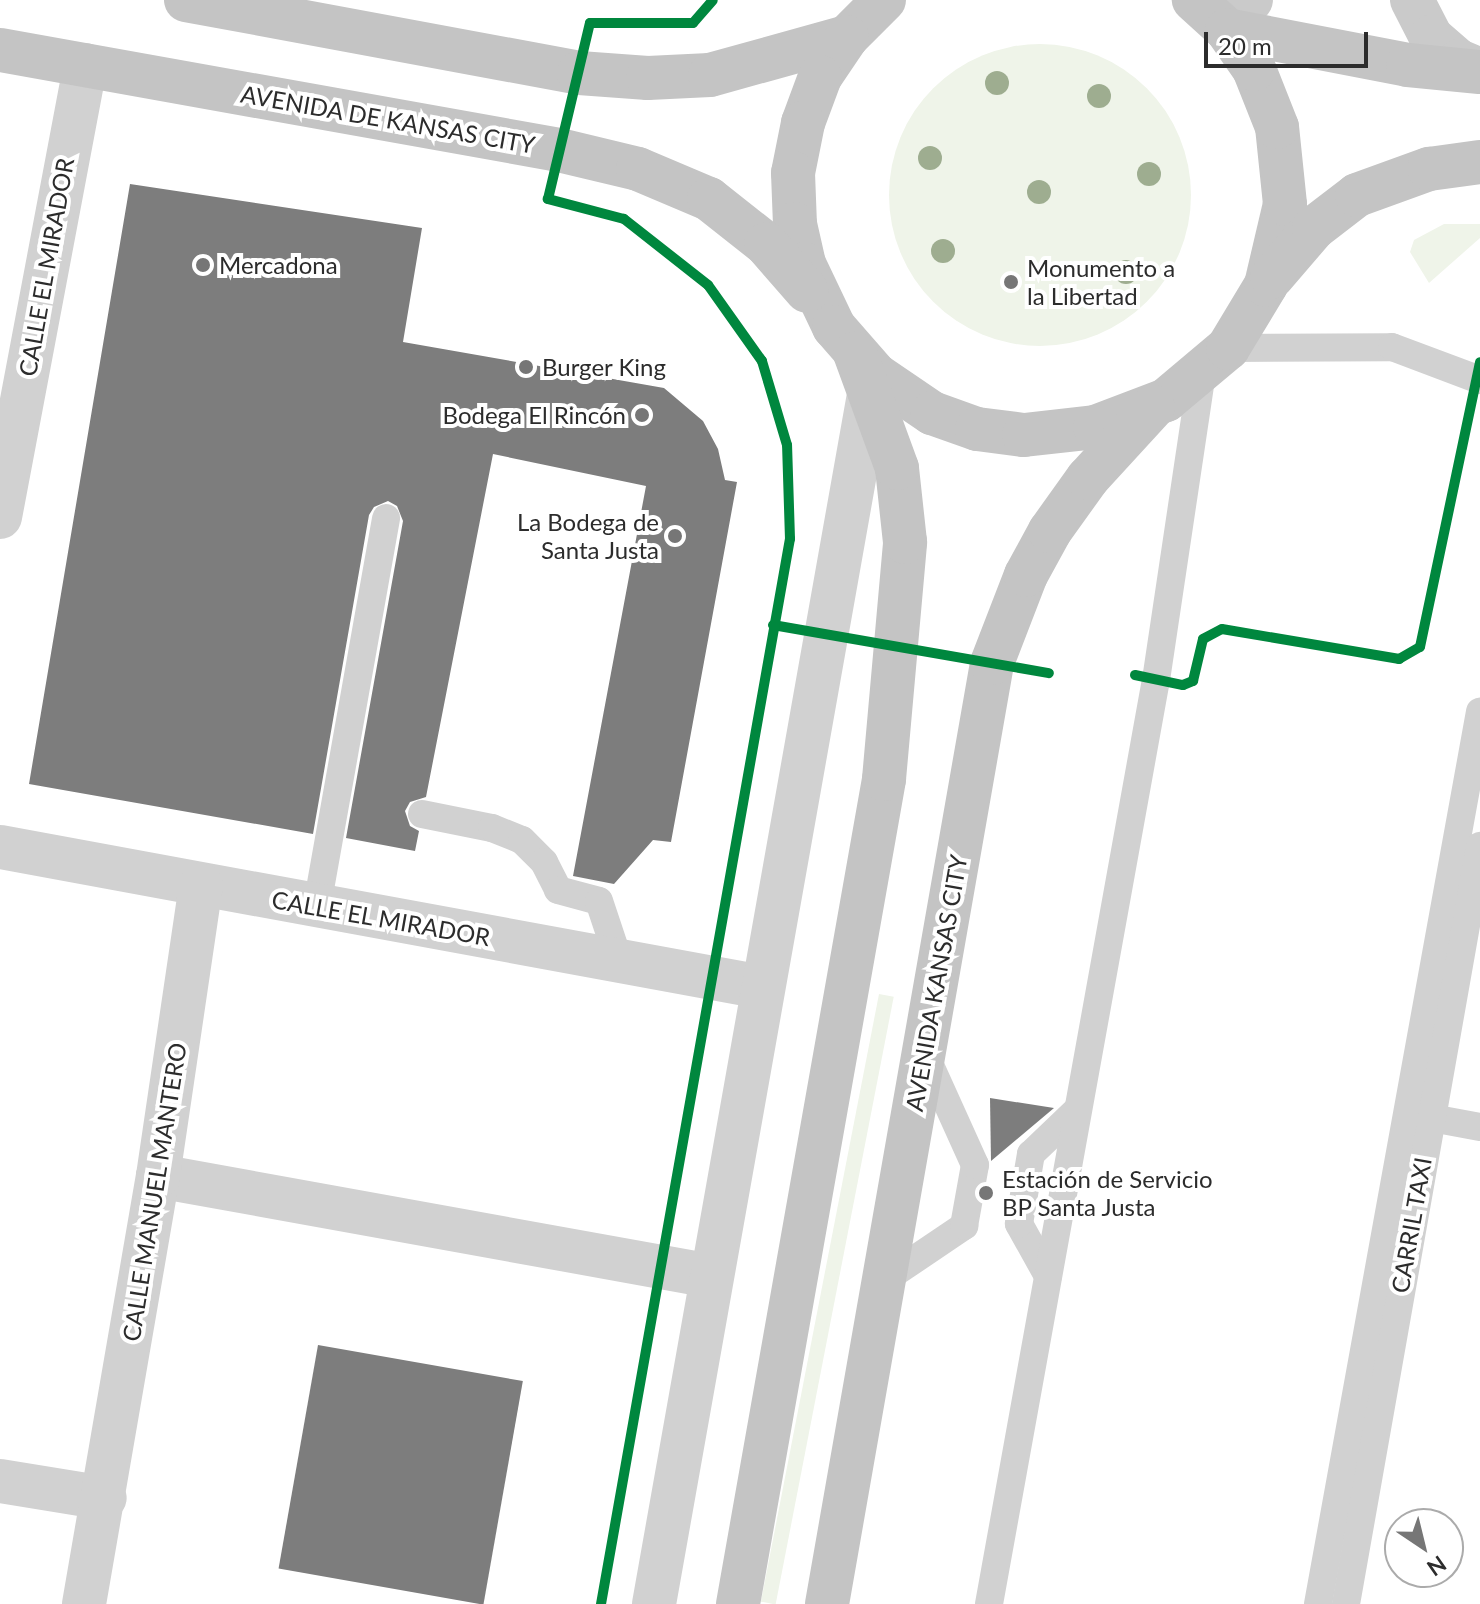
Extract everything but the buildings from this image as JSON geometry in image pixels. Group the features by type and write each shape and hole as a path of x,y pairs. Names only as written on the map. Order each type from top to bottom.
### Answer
{"main road":[{"path":"186,0 579,73 648,78 710,75 847,37"},
{"path":"738,1604 884,779 905,542 897,468 863,371 822,307 795,224 793,173 811,100 847,37 884,0"},
{"path":"1412,0 1431,37 1459,61 1480,71"},
{"path":"1221,11 1408,65 1480,71"},
{"path":"1221,11 1271,104 1283,160 1285,204 1266,285"},
{"name":"AVENIDA DE KANSAS CITY","path":"0,50 559,150 638,169 709,199 766,244 822,307"},
{"path":"863,371 876,375 932,413 977,429 1024,435 1095,427 1153,407 1215,360 1266,285 1314,228 1357,195 1429,169 1480,162"},
{"name":"AVENIDA KANSAS CITY","path":"827,1604 992,663 1026,575 1050,531 1088,478 1153,407"}],"street":[{"name":"CALLE EL MIRADOR","path":"0,517 85,65"},
{"path":"654,1604 762,987 863,371"},
{"name":"CALLE EL MIRADOR","path":"0,847 762,987"},
{"name":"CALLE MANUEL MANTERO","path":"84,1604 105,1498 158,1176 201,885"},
{"path":"158,1176 711,1276"},
{"path":"0,1481 105,1498"}],"lane":[{"path":"989,1604 1215,360 1392,347 1480,380"},
{"path":"317,906 386,518"},
{"path":"1318,1604 1418,1115 1480,712"},
{"path":"422,814 492,828 522,840 544,862 558,890 599,901 619,961"},
{"name":"CARRIL TAXI","path":"1346,1604 1418,1115 1480,846"},
{"path":"884,1280 964,1226 975,1165 924,1052"},
{"path":"1048,1276 1019,1224 1031,1154 1077,1110"},
{"path":"1418,1115 1480,1127"}],"shaded area":[{"path":"1025,44 1055,44 1084,50 1111,61 1136,78 1157,99 1174,124 1185,151 1191,195 1189,225 1180,253 1166,279 1147,302 1124,321 1098,335 1070,344 1025,346 996,340 969,329 944,312 923,291 906,266 895,239 889,210 889,180 895,151 906,124 923,99 944,78 969,61 996,50"},
{"path":"1444,224 1480,224 1480,238 1429,283 1410,252 1414,240"},
{"path":"879,994 894,997 776,1604 761,1602"}],"cycle path":[{"path":"601,1604 790,539 787,445 762,361 708,285 624,219 548,199 590,23 693,23 713,0"},
{"path":"1135,675 1183,685 1193,681 1203,639 1222,629 1399,659 1420,647 1480,362"},
{"path":"773,625 1049,673"}],"place":[{"name":"Mercadona","path":"203,265"},
{"name":"Monumento a la Libertad","path":"1011,282"},
{"name":"Burger King","path":"526,367"},
{"name":"Bodega El Rincón","path":"642,415"},
{"name":"La Bodega de Santa Justa","path":"675,536"},
{"name":"Estación de Servicio BP Santa Justa","path":"986,1193"}]}
